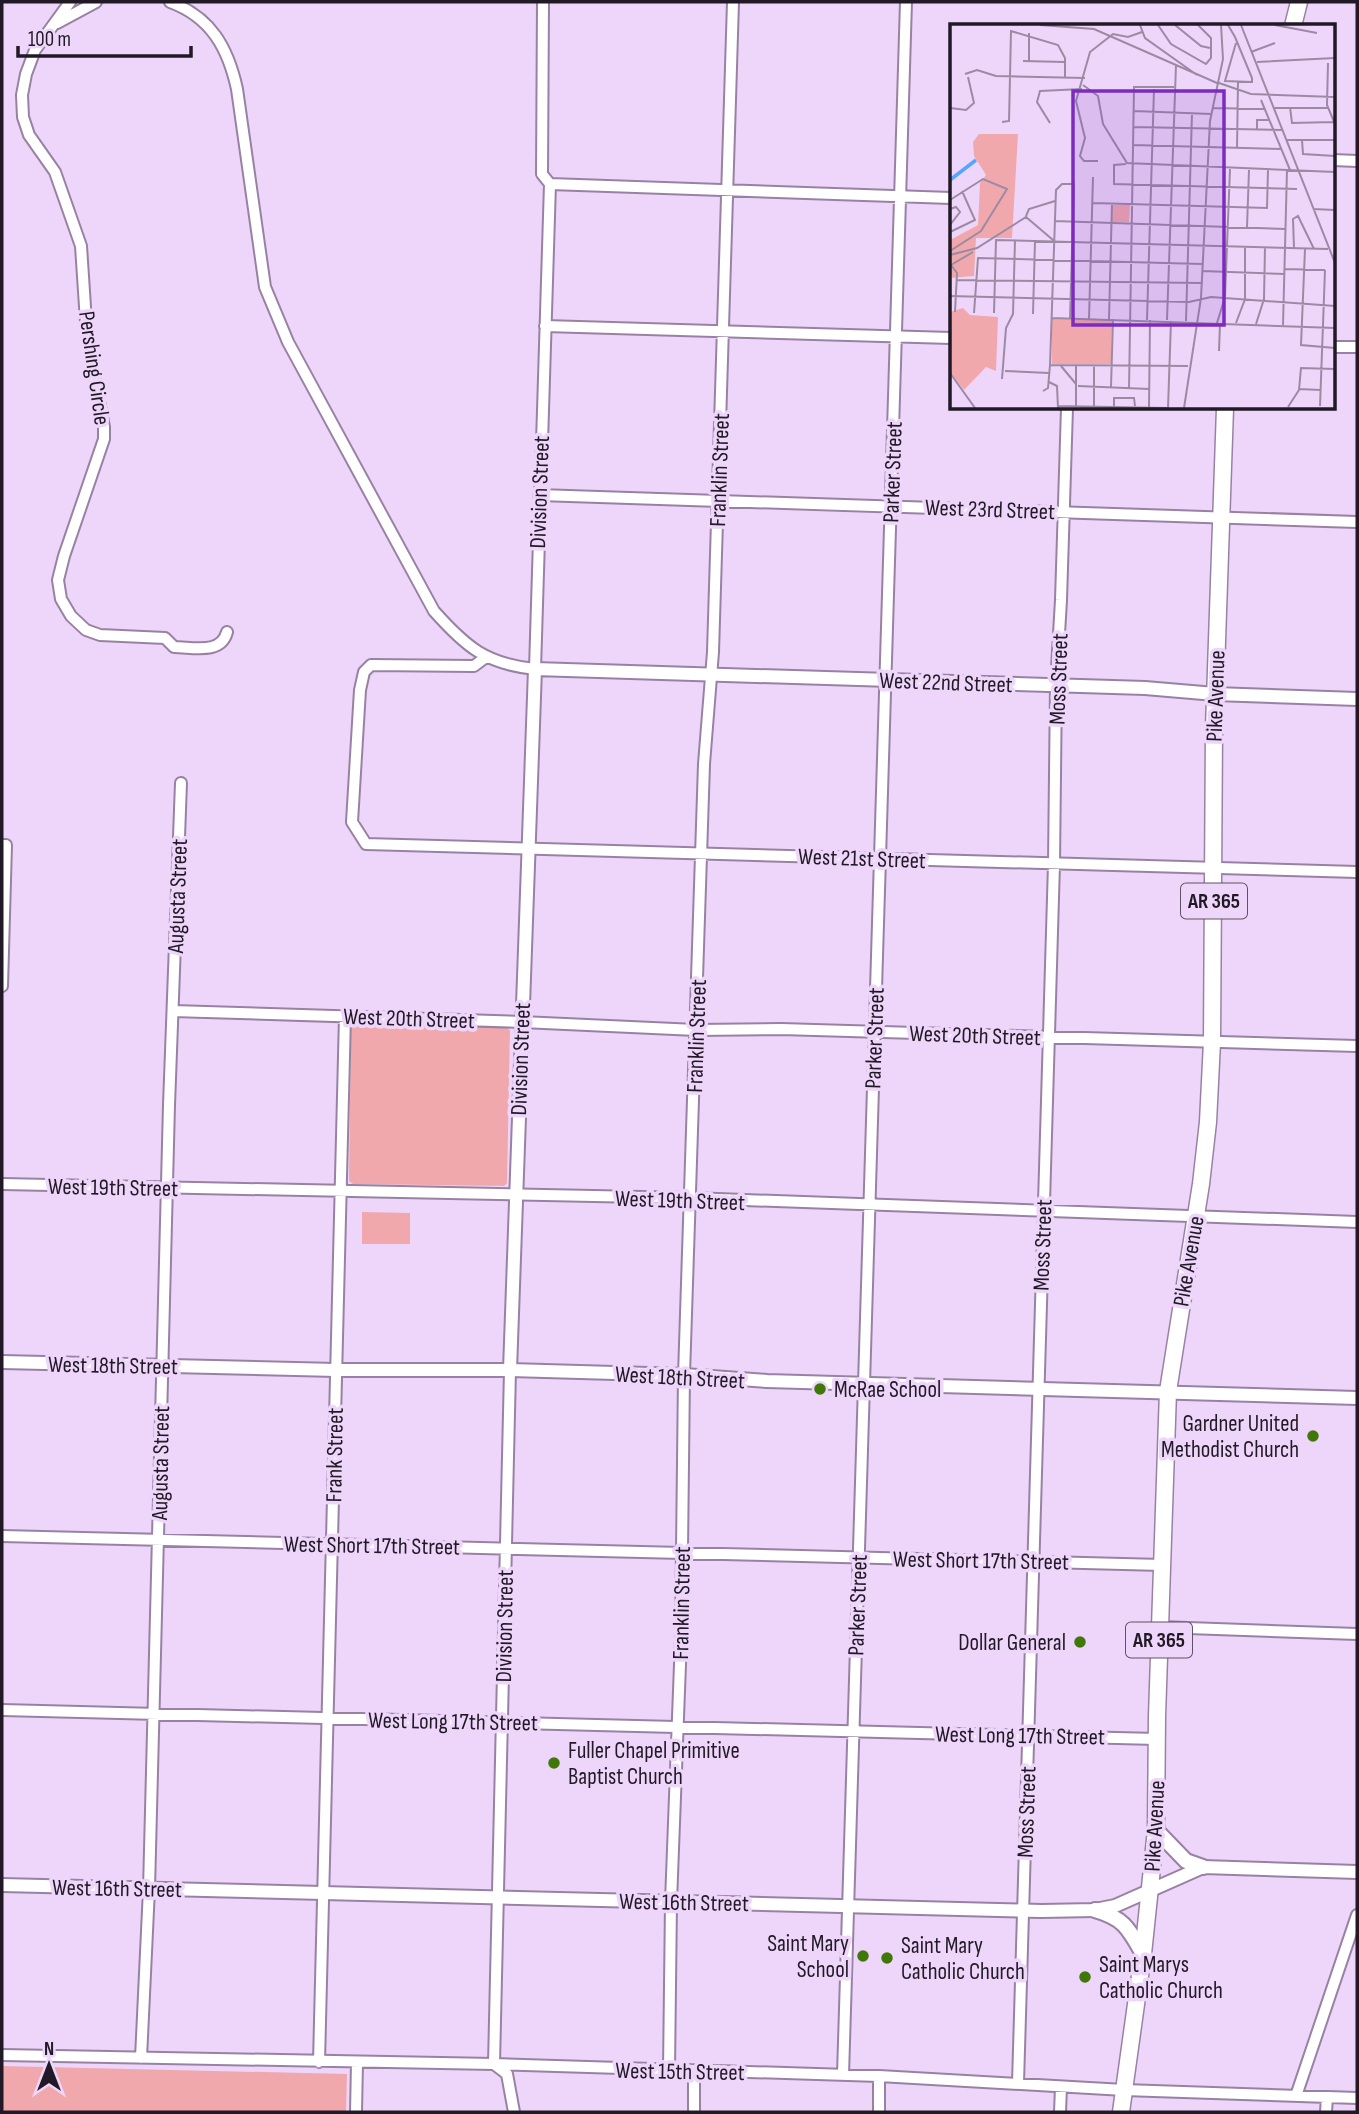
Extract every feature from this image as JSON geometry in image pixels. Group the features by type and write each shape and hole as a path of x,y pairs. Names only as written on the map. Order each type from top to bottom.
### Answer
{"main road":[{"path":"1294,24 1299,2"},
{"name":"Pike Avenue","path":"1121,2112 1143,1954 1156,1830 1168,1391 1208,1122 1212,1042 1215,694 1225,410"},
{"path":"1156,1830 1186,1861 1203,1867"},
{"path":"1095,1910 1119,1919 1129,1928 1143,1954"}],"street":[{"name":"Pershing Circle","path":"70,2 35,50 22,95 23,117 29,135 55,172 81,246 87,337 104,426 104,439 58,580 61,599 71,616 86,630 100,635 165,638 174,647 215,648 223,642 227,632"},
{"path":"47,31 65,17 96,2"},
{"path":"170,2 200,17 225,48 232,68 265,287 288,342 434,611 456,636 486,657 514,667 535,669"},
{"name":"Division Street","path":"494,2064 510,1370 550,184 542,174 543,2"},
{"name":"Franklin Street","path":"669,2070 684,1376 704,764 713,652 733,2"},
{"name":"Parker Street","path":"843,2075 906,2"},
{"path":"1334,160 1357,161"},
{"path":"550,184 950,198"},
{"path":"545,326 950,338"},
{"path":"1334,347 1357,348"},
{"name":"Moss Street","path":"1018,2083 1054,864 1056,685 1067,410"},
{"name":"West 23rd Street","path":"540,495 1357,522"},
{"name":"West 21st Street","path":"486,657 474,666 371,665 364,672 360,690 351,803 352,822 366,844 1357,872"},
{"name":"West 22nd Street","path":"535,669 1145,688 1215,694 1357,699"},
{"name":"Augusta Street","path":"141,2058 149,1889 167,1188 181,783"},
{"path":"2,986 4,845"},
{"name":"West 20th Street","path":"173,1011 696,1030 874,1032 1357,1046"},
{"name":"Frank Street","path":"319,2062 345,1016"},
{"name":"West 19th Street","path":"2,1184 691,1198 1357,1222"},
{"name":"West 18th Street","path":"2,1362 336,1370 510,1370 767,1381 1357,1398"},
{"name":"West Short 17th Street","path":"2,1535 1162,1565"},
{"path":"1160,1627 1357,1634"},
{"name":"West Long 17th Street","path":"2,1710 1157,1739"},
{"name":"West 16th Street","path":"2,1885 1023,1911 1095,1910 1115,1906 1203,1867 1357,1872"},
{"path":"1296,2096 1357,1915"},
{"name":"West 15th Street","path":"2,2055 494,2064 879,2076 1124,2091 1357,2098"},
{"path":"356,2112 357,2063"},
{"path":"494,2064 507,2074 514,2112"},
{"path":"694,2071 694,2112"},
{"path":"879,2076 879,2112"},
{"path":"1060,2112 1061,2087"},
{"path":"1326,2112 1327,2097"}],"shaded area":[{"path":"356,1023 510,1030 507,1183 504,1186 353,1184 349,1181 351,1028"},
{"path":"362,1212 410,1213 410,1244 362,1244"},
{"path":"2,2066 347,2074 346,2112 2,2112"}],"place":[{"name":"McRae School","path":"820,1389"},
{"name":"Gardner United Methodist Church","path":"1313,1436"},
{"name":"Dollar General","path":"1080,1642"},
{"name":"Fuller Chapel Primitive Baptist Church","path":"554,1763"},
{"name":"Saint Mary School","path":"863,1956"},
{"name":"Saint Mary Catholic Church","path":"887,1958"},
{"name":"Saint Marys Catholic Church","path":"1085,1977"}]}
